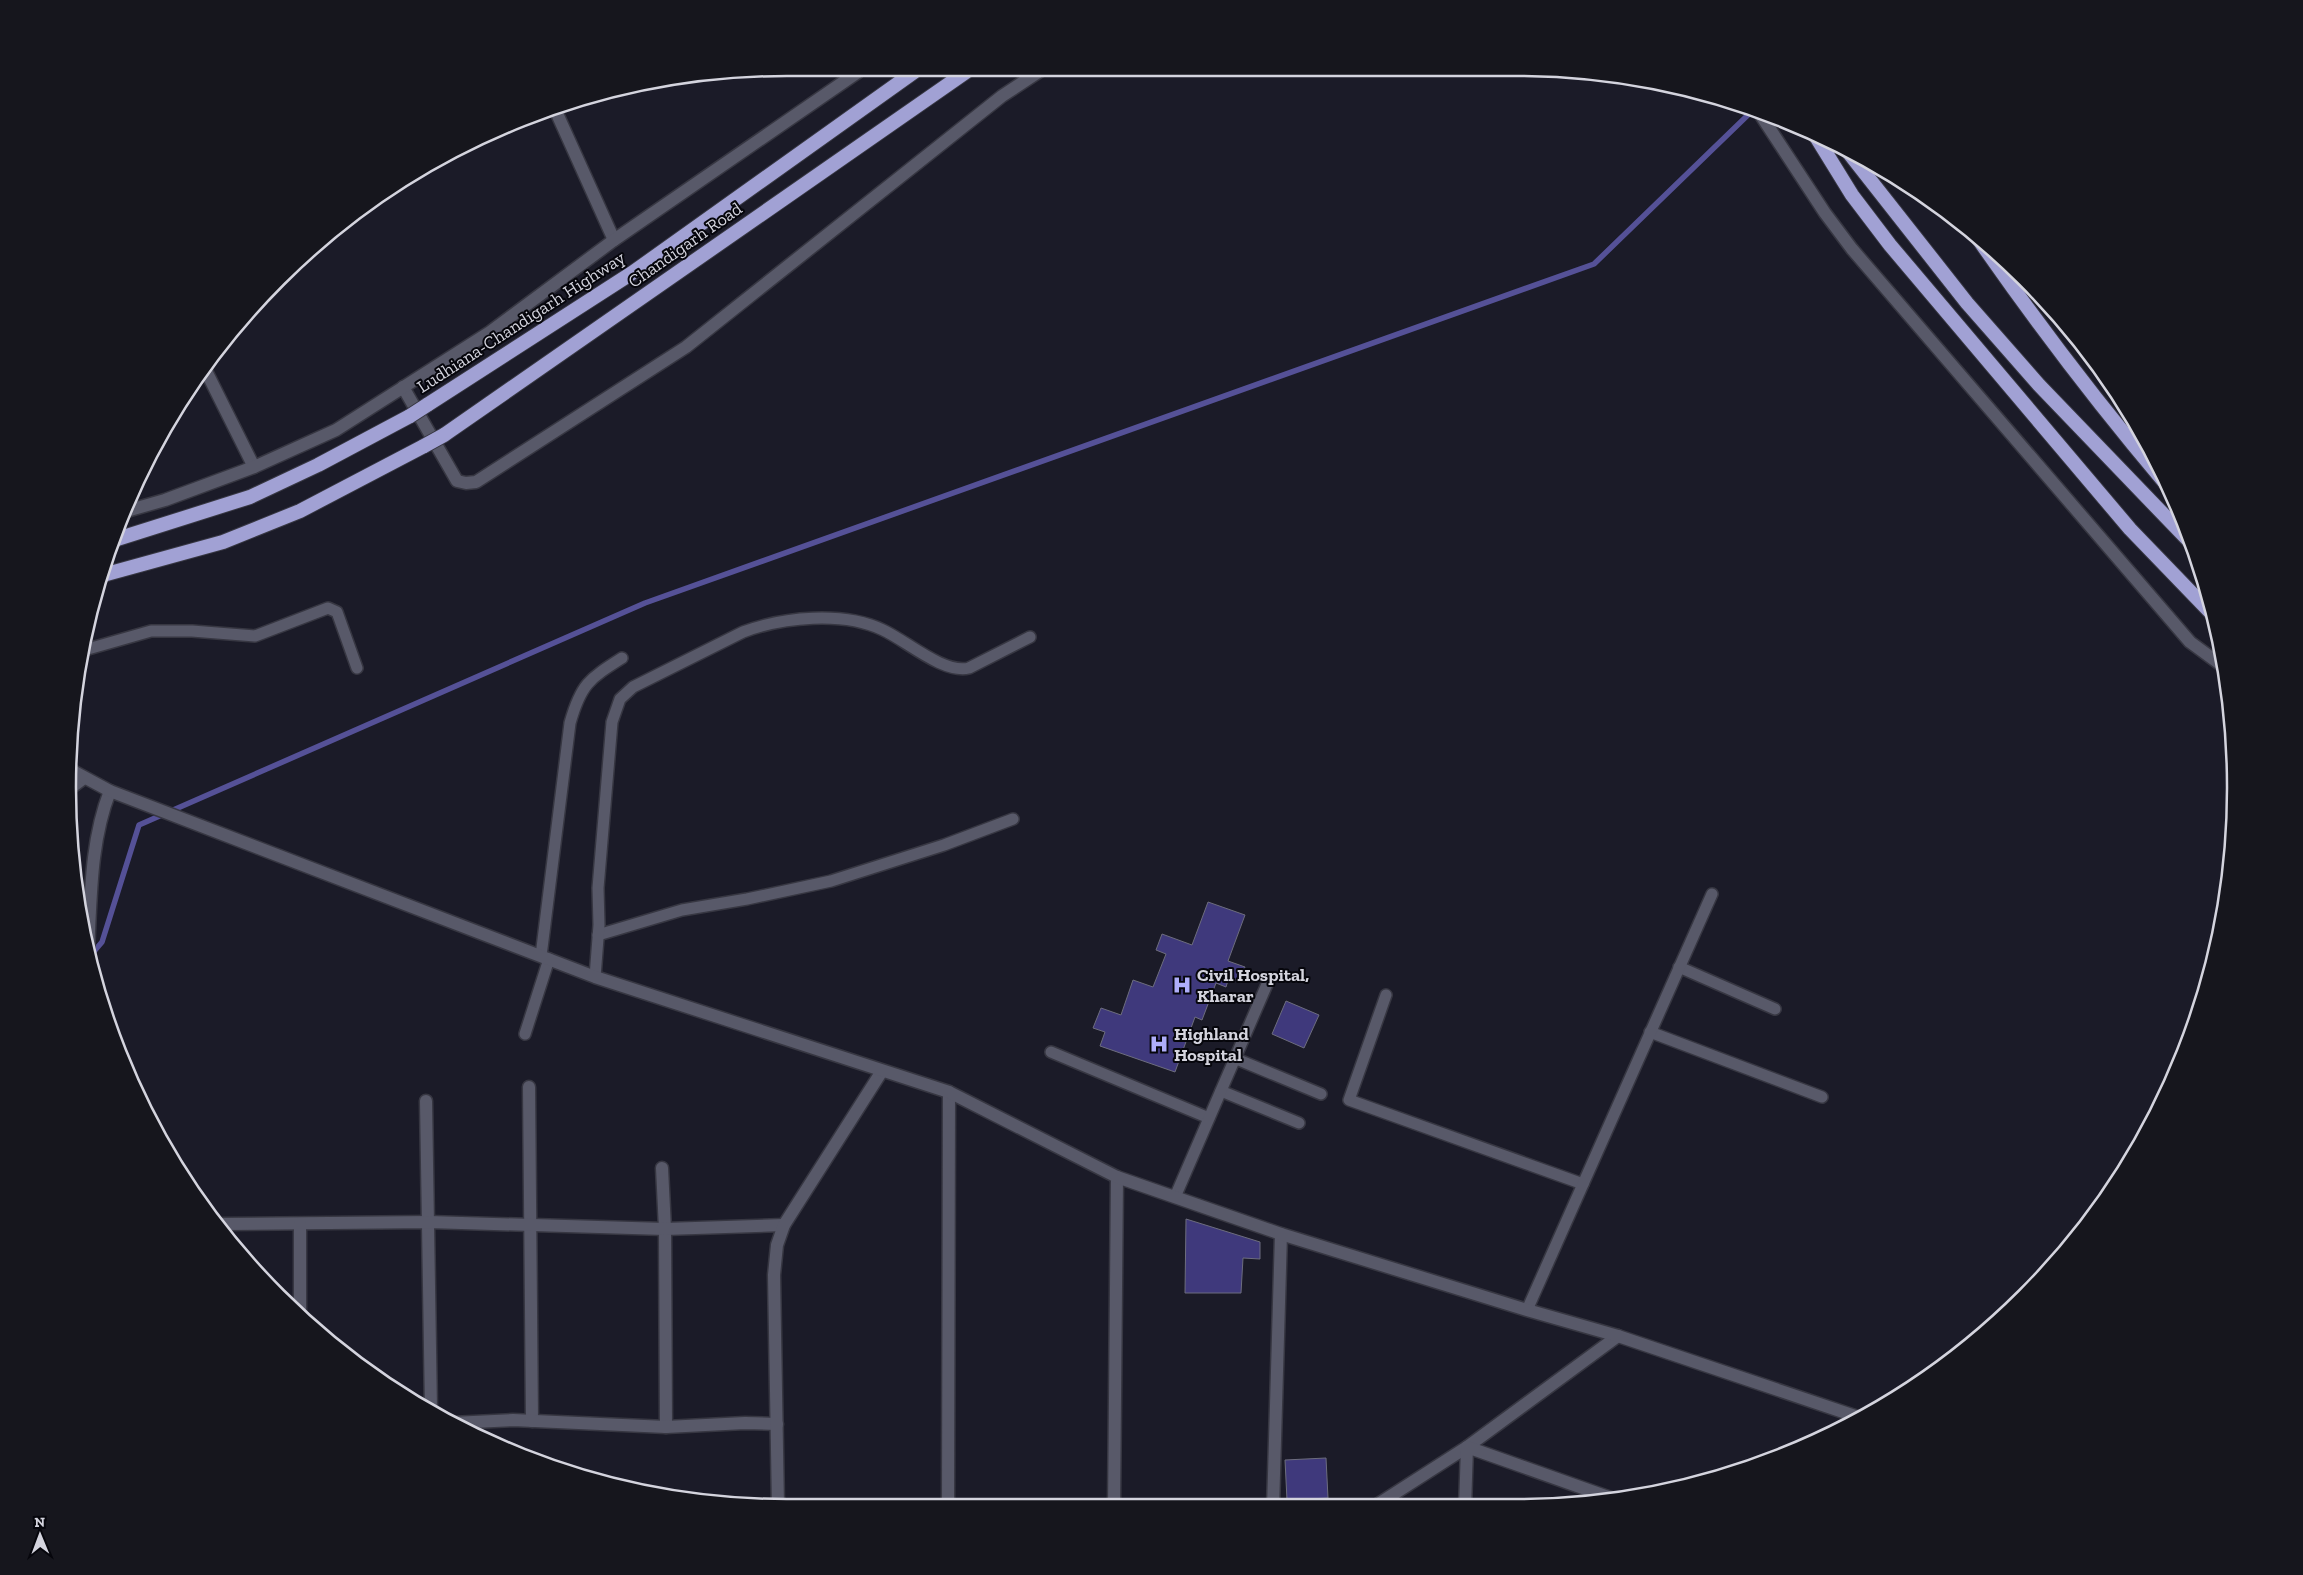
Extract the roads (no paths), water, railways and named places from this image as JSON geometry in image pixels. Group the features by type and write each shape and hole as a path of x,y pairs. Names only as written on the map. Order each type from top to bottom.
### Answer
{"highway":[{"name":"Ludhiana-Chandigarh Highway","path":"122,538 250,497 318,465 410,416 632,272 908,76"},
{"name":"Chandigarh Road","path":"109,573 222,542 300,511 444,435 960,76"},
{"path":"1822,146 1852,195 1896,252 2130,529 2203,605"},
{"path":"1859,165 1973,310 2038,385 2178,530"},
{"path":"1996,264 2022,302 2147,461"}],"street":[{"path":"133,509 165,500 254,467 336,430 490,332 614,240 852,76"},
{"path":"403,387 457,481 466,484 476,482 686,347 1002,96 1032,76"},
{"path":"557,115 614,240"},
{"path":"1765,122 1824,213 1852,249 2190,642 2215,660"},
{"path":"208,376 254,467"},
{"path":"77,773 110,791 595,977 949,1092 1117,1177 1281,1234 1618,1336 1850,1414"},
{"path":"76,784 84,778"},
{"path":"90,924 96,839 101,814 110,791"},
{"path":"778,1499 774,1275 777,1246 784,1226 882,1071"},
{"path":"529,1087 532,1421"},
{"path":"948,1499 949,1092"},
{"path":"426,1101 431,1402"},
{"path":"662,1168 665,1228 666,1427"},
{"path":"1114,1499 1117,1177"},
{"path":"226,1224 429,1222 665,1228 784,1226"},
{"path":"300,1224 300,1304"},
{"path":"1273,1499 1281,1234"},
{"path":"1386,1499 1466,1447 1618,1336"},
{"path":"467,1422 532,1421 666,1427 777,1424"},
{"path":"1466,1447 1599,1494"},
{"path":"1466,1447 1466,1499"}],"lane":[{"path":"90,647 151,631 192,631 255,636 328,608 337,612 357,668"},
{"path":"595,977 598,935 598,888 612,722 620,699 633,687 743,632 759,626 797,619 850,621 869,624 909,643 943,664 960,670 969,668 1030,637"},
{"path":"525,1034 545,958 570,723 575,704 587,683 622,658"},
{"path":"598,935 682,910 747,899 831,881 944,846 1013,819"},
{"path":"1527,1310 1712,894"},
{"path":"1679,967 1775,1009"},
{"path":"1175,1196 1268,982"},
{"path":"1386,995 1349,1100 1583,1184"},
{"path":"1650,1032 1822,1097"},
{"path":"1051,1052 1209,1118"},
{"path":"1234,1058 1321,1094"},
{"path":"1221,1091 1299,1123"}],"waterway":[{"path":"95,950 102,942 139,825 645,603 1594,264 1748,115"}],"place":[{"name":"Civil Hospital, Kharar","path":"1182,985"},
{"name":"Highland Hospital","path":"1159,1044"}]}
